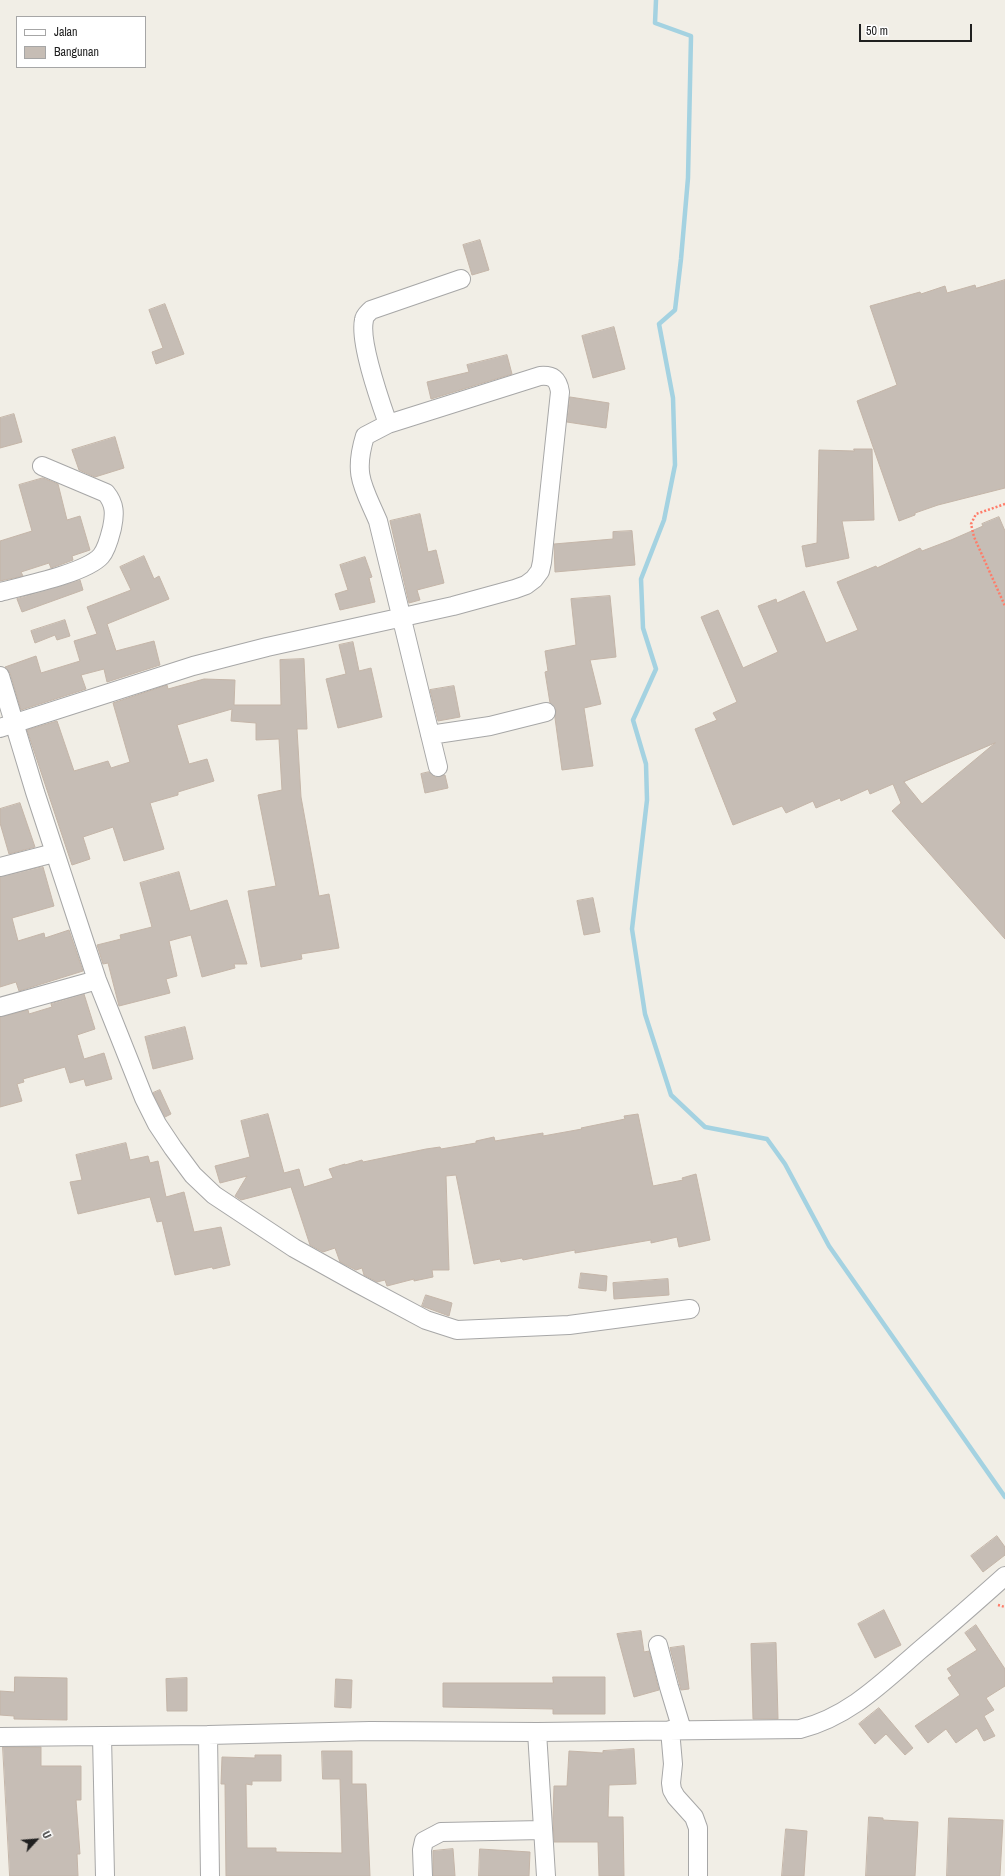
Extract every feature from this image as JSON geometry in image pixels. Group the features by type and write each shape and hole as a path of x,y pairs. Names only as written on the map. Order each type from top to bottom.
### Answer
{"street":[{"path":"388,424 368,361 363,330 364,318 371,310 461,279"},
{"path":"7,726 193,666 267,647 402,616 453,606 526,585 534,579 540,571 553,469 560,392 559,383 549,375 540,376 388,424 365,436 359,456 362,486 378,521 402,616 438,767"},
{"path":"0,592 84,567 101,556 110,537 115,514 111,499 106,493 42,466"},
{"path":"0,676 7,726 54,853 97,980 144,1098 157,1124 192,1175 214,1194 294,1248 426,1320 457,1330 569,1325 690,1309"},
{"path":"430,734 490,726 546,712"},
{"path":"0,866 54,853"},
{"path":"0,1007 97,980"},
{"path":"0,1737 208,1736 370,1731 537,1732 800,1729 817,1725 833,1718 862,1699 1005,1576"},
{"path":"658,1645 669,1687 676,1730 671,1783 672,1790 676,1797 694,1817 698,1828 698,1876"},
{"path":"537,1732 546,1876"},
{"path":"102,1736 104,1876"},
{"path":"208,1736 210,1876"},
{"path":"423,1876 422,1850 424,1841 440,1832 543,1830"}],"path":[{"path":"1005,504 976,514 971,524 974,537 1005,606"}],"building":[{"path":"480,240 489,270 472,275 463,245"},
{"path":"1005,280 1005,488 938,505 915,513 915,515 899,521 857,401 897,385 870,306 920,292 921,294 945,286 947,293 975,285 976,288"},
{"path":"165,304 184,354 156,364 152,352 163,348 149,310"},
{"path":"614,327 625,369 593,378 582,336"},
{"path":"507,355 512,374 431,399 427,382 469,372 467,365"},
{"path":"570,397 609,403 606,428 567,422"},
{"path":"14,414 22,442 0,448 0,418"},
{"path":"115,437 124,468 95,477 79,470 72,450"},
{"path":"854,449 872,449 874,520 842,521 849,558 806,567 802,546 817,543 819,450 854,451"},
{"path":"43,478 58,484 67,520 80,516 90,550 72,556 73,560 51,568 49,563 21,572 23,576 0,581 0,541 32,531 19,485"},
{"path":"420,514 428,552 436,550 444,583 417,590 420,600 409,603 390,521"},
{"path":"999,517 1005,531 1005,939 892,811 901,803 893,784 870,794 868,789 841,801 840,798 816,808 813,801 786,813 782,806 733,825 695,729 717,720 713,713 737,702 701,617 718,610 743,668 778,652 758,606 776,599 777,603 804,591 826,643 858,630 837,582 876,566 877,568 920,548 922,551 951,540 983,526 982,524","holes":["995,743 922,804 904,782"]},
{"path":"632,531 635,565 555,572 554,544 613,539 613,532"},
{"path":"144,556 154,579 159,576 169,599 107,624 116,651 154,641 160,665 107,682 104,669 81,675 86,689 21,710 10,673 5,667 36,656 41,673 80,661 74,641 97,634 87,607 131,590 120,567"},
{"path":"365,557 372,577 369,578 375,602 340,610 335,594 348,590 340,565"},
{"path":"80,580 83,590 22,612 17,599"},
{"path":"610,596 616,657 590,660 601,704 584,708 593,766 562,770 555,718 556,710 550,703 545,672 548,671 545,651 576,645 571,599"},
{"path":"65,620 70,636 57,640 55,635 35,643 31,631"},
{"path":"353,642 359,671 371,668 382,717 338,728 326,679 346,674 339,645"},
{"path":"304,659 307,729 297,729 301,797 319,896 329,894 339,948 301,954 302,959 261,967 248,891 276,886 258,795 282,790 279,739 256,740 256,723 231,721 232,709 177,725 189,764 207,759 214,781 178,792 178,795 150,803 164,849 124,861 113,827 83,837 90,859 72,865 27,730 57,721 74,771 108,761 111,768 130,762 113,703 167,685 168,689 204,679 235,680 234,705 281,705 280,660"},
{"path":"454,686 460,717 438,721 430,690"},
{"path":"429,772 435,777 445,775 448,788 425,793 421,774"},
{"path":"20,803 35,847 9,854 0,823 0,809"},
{"path":"43,867 54,906 12,918 18,941 44,933 45,938 69,930 83,971 19,991 16,982 0,987 0,877"},
{"path":"179,872 190,911 227,900 247,964 234,964 235,968 202,977 191,935 169,941 177,976 166,979 170,993 119,1006 108,963 103,964 97,945 121,939 120,935 152,927 140,883"},
{"path":"593,898 600,932 584,935 577,901"},
{"path":"84,994 95,1029 77,1035 84,1059 104,1053 112,1079 86,1086 84,1079 70,1083 65,1067 23,1079 24,1082 17,1084 22,1101 0,1107 0,1017 28,1010 29,1014 52,1007 51,1004"},
{"path":"185,1027 193,1059 153,1069 145,1037"},
{"path":"160,1090 171,1114 165,1117 153,1093"},
{"path":"268,1114 284,1173 299,1169 304,1187 333,1178 329,1169 362,1160 363,1162 426,1149 440,1147 441,1149 476,1143 476,1141 494,1137 495,1141 543,1133 543,1136 582,1129 581,1128 625,1119 624,1116 638,1114 653,1186 683,1180 682,1178 696,1174 710,1240 679,1247 677,1237 651,1243 651,1240 575,1253 575,1250 523,1260 522,1258 501,1262 500,1259 474,1264 456,1175 446,1176 449,1270 432,1270 433,1277 414,1281 414,1279 387,1286 385,1280 377,1282 364,1275 362,1268 356,1270 340,1262 335,1248 323,1252 310,1245 291,1187 241,1200 235,1196 247,1176 220,1183 215,1166 250,1157 241,1121"},
{"path":"126,1143 130,1160 148,1156 150,1163 158,1161 166,1197 184,1192 194,1232 221,1227 230,1265 213,1269 212,1267 175,1275 162,1221 157,1222 150,1197 78,1214 70,1182 82,1180 76,1155"},
{"path":"581,1273 607,1276 606,1291 579,1288"},
{"path":"668,1279 669,1295 614,1299 613,1283"},
{"path":"426,1295 452,1303 449,1316 422,1306"},
{"path":"997,1536 1005,1547 1005,1555 983,1572 971,1556"},
{"path":"884,1610 901,1645 875,1658 858,1624"},
{"path":"976,1625 1005,1669 1005,1686 986,1698 994,1710 984,1716 995,1736 984,1741 977,1728 956,1743 946,1729 928,1743 915,1726 960,1695 948,1678 952,1676 947,1669 977,1650 965,1633"},
{"path":"641,1631 644,1652 649,1651 659,1690 634,1697 617,1634"},
{"path":"776,1643 778,1719 753,1719 751,1644"},
{"path":"684,1646 689,1689 681,1690 670,1648"},
{"path":"15,1677 67,1678 67,1720 14,1719 14,1716 0,1715 0,1691 14,1692"},
{"path":"553,1677 605,1677 605,1714 553,1714 553,1709 443,1707 443,1683 553,1683"},
{"path":"187,1678 187,1711 167,1711 166,1679"},
{"path":"336,1679 352,1680 351,1708 335,1707"},
{"path":"879,1708 913,1748 905,1755 886,1734 875,1744 859,1724"},
{"path":"3,1747 41,1747 41,1766 81,1766 81,1800 76,1800 80,1854 77,1854 78,1876 10,1876"},
{"path":"634,1749 636,1784 609,1785 608,1817 623,1817 624,1876 599,1876 598,1842 554,1842 554,1786 567,1786 569,1751 603,1753 603,1751"},
{"path":"322,1751 352,1751 352,1784 366,1784 370,1876 226,1876 225,1784 221,1784 222,1757 255,1758 255,1755 281,1755 281,1781 252,1781 252,1785 246,1784 247,1848 276,1848 276,1852 342,1853 340,1779 323,1779"},
{"path":"869,1817 883,1818 883,1820 918,1822 915,1876 866,1876"},
{"path":"949,1818 1003,1820 1000,1876 947,1876"},
{"path":"786,1829 807,1831 804,1876 782,1876"},
{"path":"453,1849 455,1876 433,1876 433,1851"},
{"path":"480,1849 530,1852 529,1876 479,1876"}],"waterway":[{"path":"656,0 655,23 691,36 688,178 681,259 675,310 659,324 673,398 675,465 664,520 641,579 643,628 656,669 633,720 646,764 647,800 632,929 645,1014 671,1095 705,1127 767,1139 785,1164 829,1246 1005,1497"}]}
